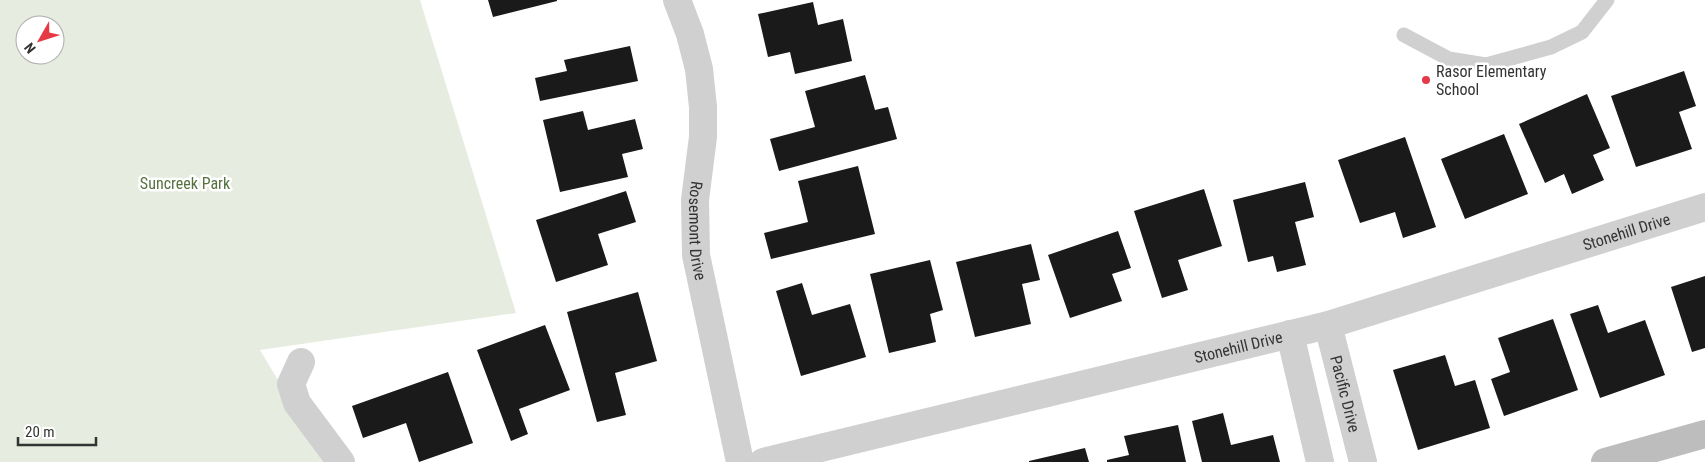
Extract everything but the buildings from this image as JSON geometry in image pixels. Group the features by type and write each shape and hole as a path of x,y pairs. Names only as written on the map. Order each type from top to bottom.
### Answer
{"main road":[{"path":"1605,462 1705,434"}],"street":[{"name":"Rosemont Drive","path":"677,0 690,34 699,68 703,107 703,137 695,200 696,255 740,462"},
{"name":"Stonehill Drive","path":"763,462 1328,325 1705,207"},
{"name":"Pacific Drive","path":"1328,325 1363,462"},
{"path":"1290,334 1320,462"},
{"path":"301,362 291,384 297,403 342,462"}],"lane":[{"path":"1404,35 1449,59 1486,65 1551,47 1582,32 1607,0"}],"green space":[{"name":"Suncreek Park","path":"0,0 420,0 516,313 260,350 327,462 0,462"}],"place":[{"name":"Rasor Elementary School","path":"1426,80"}]}
